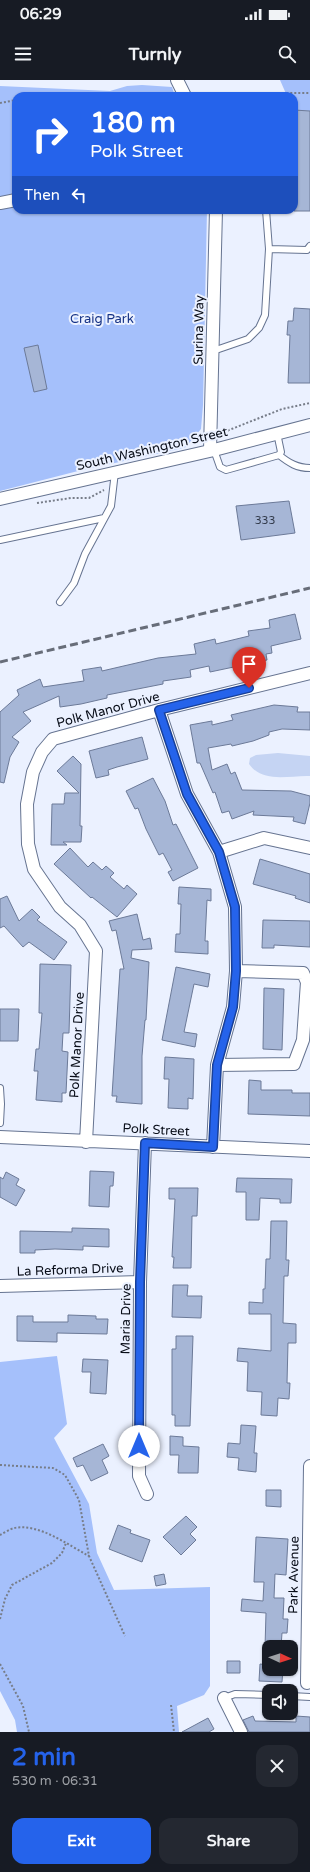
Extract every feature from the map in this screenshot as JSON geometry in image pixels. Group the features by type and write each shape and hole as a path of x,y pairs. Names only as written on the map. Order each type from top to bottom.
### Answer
{"street":[{"path":"177,80 183,92"},
{"path":"0,203 12,201"},
{"name":"Surina Way","path":"212,450 216,214"},
{"name":"South Washington Street","path":"0,499 212,450 310,425"},
{"name":"Polk Manor Drive","path":"86,1142 96,951 80,926 60,907 34,869 28,844 27,804 33,772 42,752 54,739 159,710 310,673"},
{"path":"159,710 187,794 219,852 235,907 236,971 233,1007 217,1065 213,1147"},
{"path":"219,852 264,838 310,848"},
{"path":"217,1065 294,1064 303,1040 307,982 303,974 236,971"},
{"name":"Polk Street","path":"0,1137 310,1151"},
{"name":"Maria Drive","path":"145,1143 140,1282 139,1476 147,1494"},
{"name":"La Reforma Drive","path":"0,1286 140,1282"},
{"name":"Park Avenue","path":"307,1683 310,1466"},
{"path":"224,1698 241,1732"}],"lane":[{"path":"213,351 248,339 259,328 265,315 268,249 266,214"},
{"path":"268,249 307,250 310,246"},
{"path":"277,433 281,452 280,455"},
{"path":"212,450 220,467 226,470 280,455"},
{"path":"280,455 291,464 302,468 310,468"},
{"path":"60,602 74,583 85,554 111,506 115,472"},
{"path":"0,540 104,518"},
{"path":"0,1088 0,1123"},
{"path":"224,1698 235,1694 262,1695"},
{"path":"298,1696 310,1697"}],"path":[{"path":"298,93 310,93"},
{"path":"0,103 12,101"},
{"path":"224,432 282,409 310,403"},
{"path":"0,1465 53,1468 64,1474 79,1500 89,1556 125,1636"},
{"path":"0,1535 14,1528 35,1529 54,1536 89,1556"},
{"path":"0,1619 5,1600 12,1585 52,1563 62,1553 66,1543"},
{"path":"0,1664 23,1706 29,1732"},
{"path":"171,1705 174,1732"}],"green space":[{"path":"280,80 310,80 310,111 298,110 298,92 285,92"},
{"name":"Craig Park","path":"142,85 172,87 174,92 12,92 12,214 207,214 203,405 201,429 186,447 78,471 0,491 0,86 110,91 127,86"},
{"path":"57,1356 67,1424 54,1438 89,1504 97,1553 114,1590 210,1587 210,1686 204,1695 177,1706 179,1732 17,1732 15,1720 0,1691 0,1362"}],"shaded area":[{"path":"278,753 310,756 310,776 269,776 255,770 249,764 250,758 256,755"}],"building":[{"path":"298,110 310,111 310,211 298,211"},
{"path":"294,308 310,309 310,383 288,383 290,335 287,335 288,321 293,321"},
{"path":"38,345 47,389 34,392 24,348"},
{"path":"289,501 295,533 241,540 236,506"},
{"path":"295,614 301,639 271,646 272,653 266,654 267,660 210,672 209,666 190,670 191,677 163,681 163,684 107,695 107,698 81,704 60,707 59,696 23,712 31,721 12,737 19,742 10,757 4,783 0,782 0,712 19,695 17,690 40,679 43,687 84,681 82,670 101,667 102,671 158,658 196,654 194,644 215,639 216,644 249,636 248,631 270,628 269,620"},
{"path":"274,705 298,707 297,712 310,712 310,730 282,729 269,732 269,735 253,741 232,746 231,744 208,748 212,770 227,764 231,774 235,772 242,790 291,791 310,796 310,803 305,824 293,821 294,817 253,815 254,811 232,819 229,811 222,813 215,792 213,793 200,763 197,763 190,725 212,721 212,725 233,720 231,715"},
{"path":"142,737 148,759 108,770 109,775 96,778 89,751"},
{"path":"73,756 81,764 81,842 63,842 67,845 51,845 52,804 64,804 65,793 79,793 57,771"},
{"path":"153,778 165,801 173,825 176,824 198,868 173,881 168,872 172,870 163,853 159,855 146,829 138,808 135,809 126,791"},
{"path":"70,848 88,867 93,862 102,870 106,866 114,873 110,877 124,889 127,885 137,894 117,917 92,897 91,898 54,864"},
{"path":"260,859 310,874 310,903 295,898 296,896 253,884"},
{"path":"179,887 211,889 211,901 207,900 205,941 208,941 208,954 175,952 176,934 180,934 181,904 178,904"},
{"path":"7,896 19,921 32,909 40,917 37,920 67,942 54,960 29,942 23,947 4,926 0,928 0,899"},
{"path":"137,914 143,940 150,938 152,949 132,950 131,958 149,962 146,1020 142,1056 142,1104 116,1102 117,1096 112,1096 120,969 124,969 116,930 112,931 109,921"},
{"path":"263,920 310,921 310,947 274,945 274,948 262,948"},
{"path":"40,964 71,965 69,1033 63,1033 62,1051 68,1052 66,1093 62,1093 62,1102 36,1100 38,1071 34,1071 36,1049 39,1049 42,1013 39,1013"},
{"path":"176,967 210,974 208,987 194,984 184,1032 197,1034 195,1047 162,1040"},
{"path":"264,988 284,989 282,1050 263,1049"},
{"path":"0,1009 19,1009 18,1041 0,1041"},
{"path":"165,1057 194,1059 193,1099 188,1098 188,1109 168,1108 169,1079 164,1079"},
{"path":"249,1080 261,1081 261,1090 292,1090 292,1093 310,1093 310,1116 248,1114"},
{"path":"90,1171 114,1172 113,1186 110,1186 109,1207 89,1206"},
{"path":"6,1172 19,1179 16,1185 25,1190 16,1206 0,1197 0,1177 3,1179"},
{"path":"237,1178 292,1179 291,1203 280,1203 280,1199 260,1198 259,1220 246,1220 246,1192 236,1192"},
{"path":"169,1188 198,1188 197,1216 192,1216 191,1268 173,1268 174,1257 172,1257 175,1199 169,1199"},
{"path":"271,1221 287,1221 286,1260 289,1260 288,1276 284,1276 283,1323 296,1324 296,1343 288,1343 287,1383 290,1383 289,1399 278,1398 277,1416 261,1415 262,1392 247,1391 248,1362 237,1361 238,1348 271,1351 271,1314 249,1314 249,1302 263,1303 266,1259 270,1259"},
{"path":"72,1228 109,1229 109,1247 83,1246 83,1250 55,1249 35,1250 35,1253 20,1253 20,1231 72,1232"},
{"path":"173,1285 188,1285 187,1296 202,1296 201,1318 172,1317"},
{"path":"68,1315 96,1316 96,1319 108,1319 107,1334 57,1333 57,1342 17,1341 17,1316 33,1316 33,1322 68,1322"},
{"path":"176,1336 193,1336 190,1426 175,1426 175,1415 172,1415 172,1349 176,1349"},
{"path":"83,1359 108,1360 106,1394 90,1393 91,1372 82,1372"},
{"path":"241,1425 256,1426 254,1453 257,1453 256,1472 238,1470 239,1458 227,1457 228,1443 240,1444"},
{"path":"170,1436 183,1437 183,1446 199,1447 198,1473 178,1473 179,1455 170,1455"},
{"path":"103,1444 109,1456 102,1460 108,1473 91,1481 83,1465 77,1467 73,1458"},
{"path":"266,1490 281,1490 281,1507 266,1506"},
{"path":"186,1516 197,1527 190,1534 196,1540 181,1555 163,1537"},
{"path":"118,1525 131,1530 130,1533 150,1540 142,1562 109,1549"},
{"path":"256,1537 288,1539 286,1575 275,1574 274,1598 284,1598 283,1619 288,1619 287,1633 282,1633 282,1640 265,1640 266,1613 241,1611 242,1599 263,1601 264,1582 254,1582"},
{"path":"164,1574 166,1584 156,1586 154,1576"},
{"path":"227,1661 240,1661 240,1673 227,1673"},
{"path":"260,1664 262,1664 262,1676 282,1676 282,1682 259,1681"},
{"path":"253,1716 255,1721 296,1722 296,1720 298,1720 298,1716 310,1717 310,1732 249,1732 243,1720"},
{"path":"208,1718 214,1729 209,1732 182,1732"}],"railway":[{"path":"0,662 310,588"}],"route":[{"path":"139,1446 140,1282 145,1143 213,1147 217,1065 233,1007 236,971 235,907 219,852 187,794 159,710 249,688"}]}
